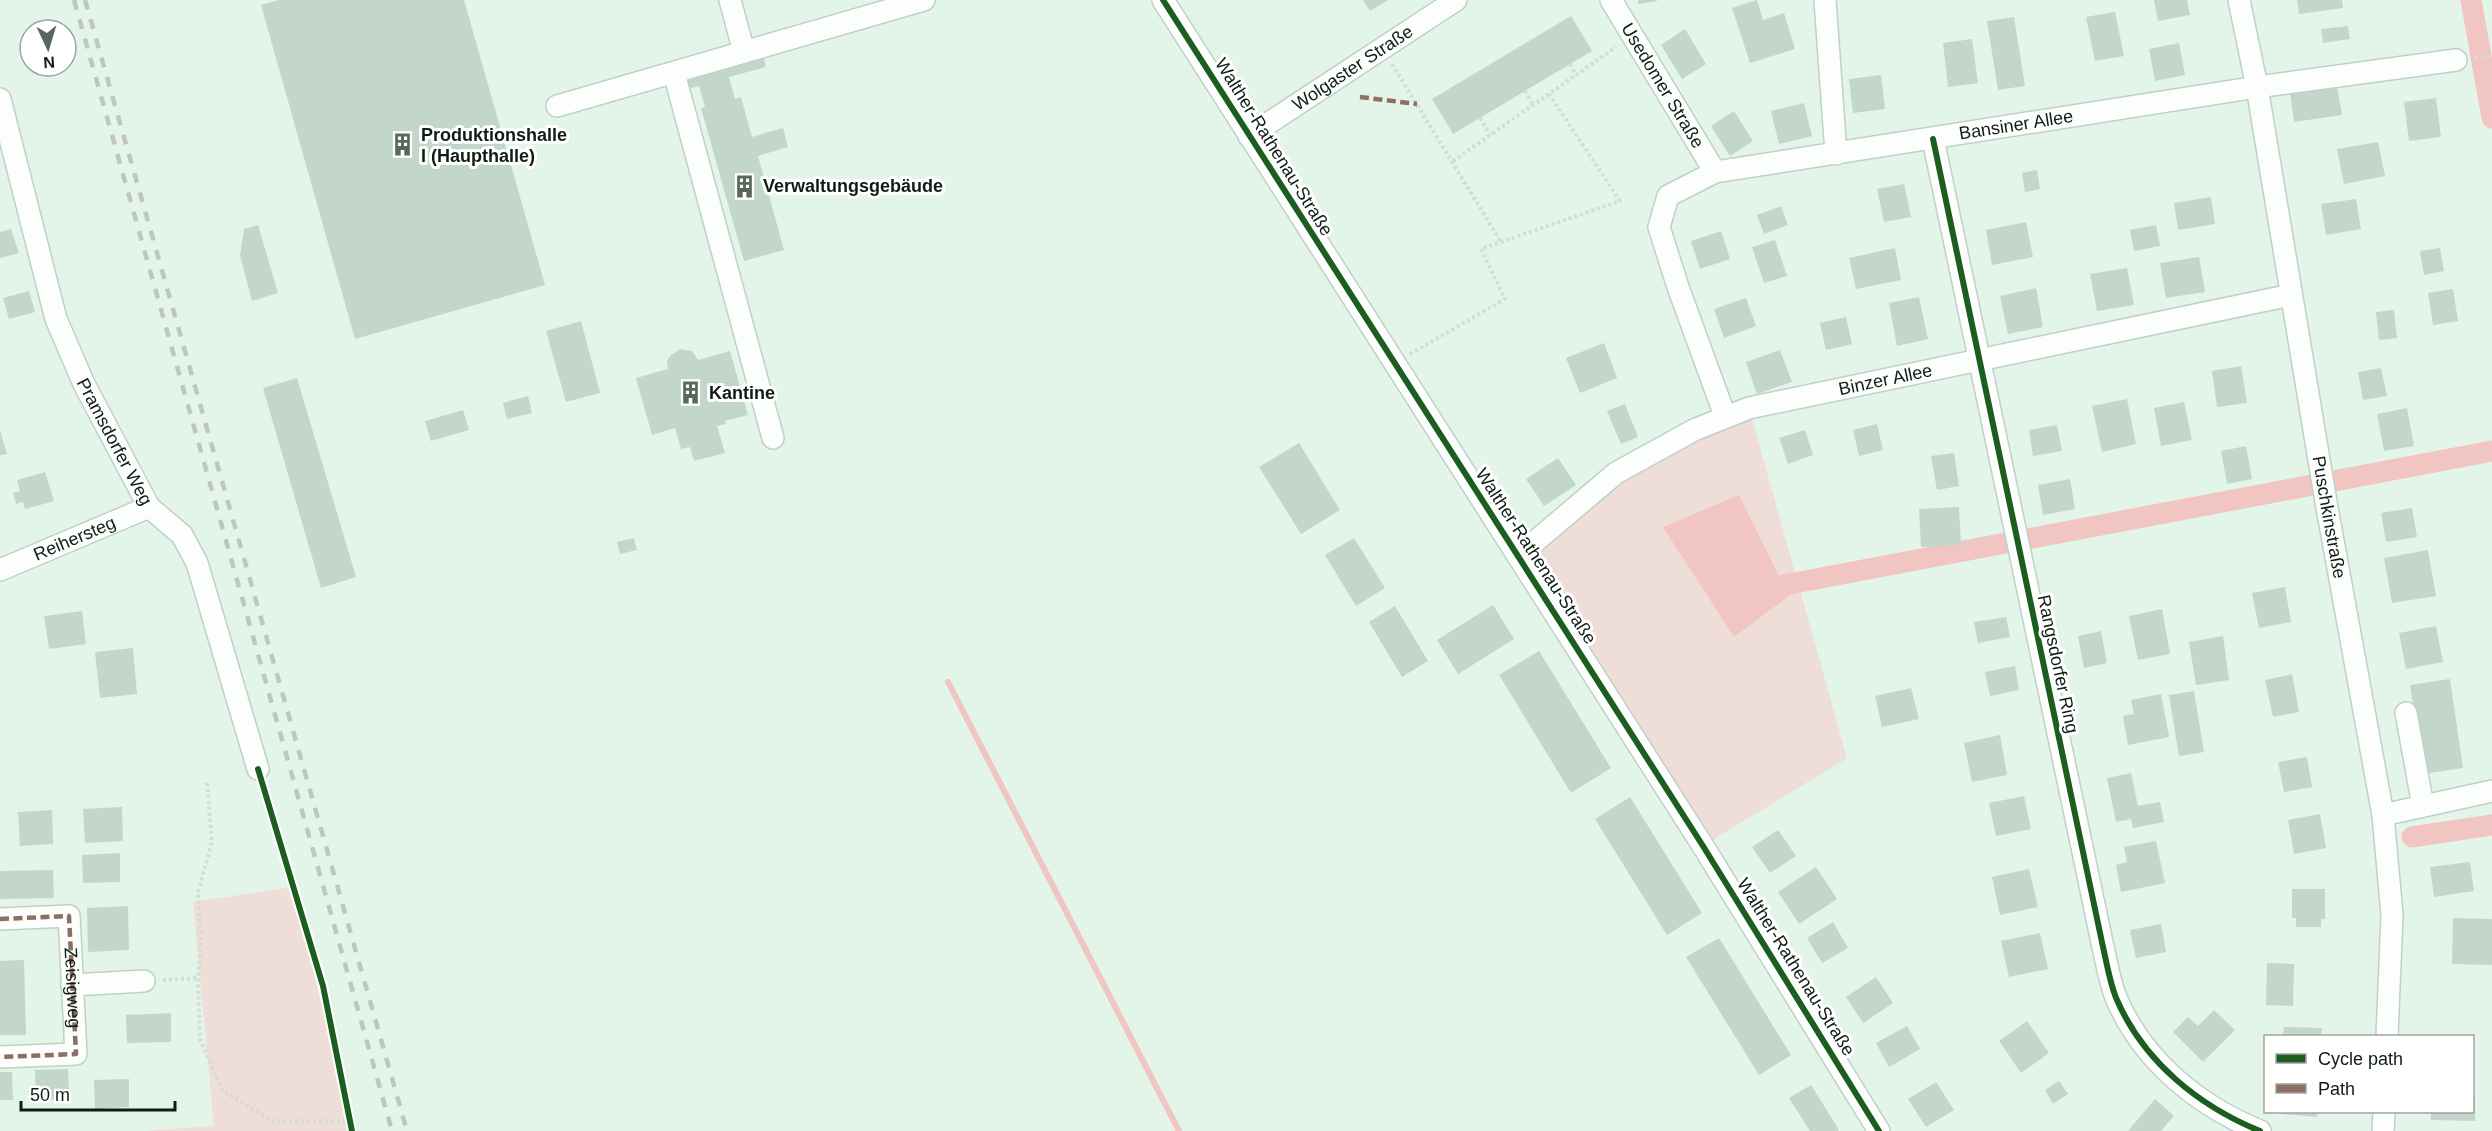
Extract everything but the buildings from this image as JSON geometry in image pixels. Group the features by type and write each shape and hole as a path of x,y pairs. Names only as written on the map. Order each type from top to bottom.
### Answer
{"street":[{"path":"729,0 744,52"},
{"path":"557,106 924,0"},
{"name":"Walther-Rathenau-Straße","path":"1163,0 1703,846 1879,1131"},
{"name":"Wolgaster Straße","path":"1250,136 1456,0"},
{"name":"Usedomer Straße","path":"1611,0 1634,34 1714,172"},
{"path":"1825,0 1836,154"},
{"name":"Puschkinstraße","path":"2239,0 2257,87 2319,462 2383,815 2392,915 2387,1035"},
{"name":"Bansiner Allee","path":"1725,416 1678,287 1659,226 1668,196 1714,172 2257,87 2456,60"},
{"path":"674,73 773,438"},
{"name":"Pramsdorfer Weg","path":"0,99 56,319 84,384 149,507 182,535 197,563 258,769"},
{"name":"Rangsdorfer Ring","path":"1933,139 2103,947 2117,1000 2144,1044 2177,1083 2223,1116 2260,1131"},
{"name":"Binzer Allee","path":"1518,556 1616,473 1694,430 1725,416 1749,408 2291,295"},
{"name":"Reihersteg","path":"0,570 149,507"},
{"path":"2406,712 2423,806"},
{"path":"2383,815 2492,791"},
{"name":"Zeisigweg","path":"0,919 69,916 76,1053 0,1057"},
{"path":"72,985 144,981"},
{"path":"2383,1131 2384,1113"}],"path":[{"path":"1453,161 1634,34"},
{"path":"1382,48 1501,242"},
{"path":"1570,64 1576,75"},
{"path":"1525,91 1533,105"},
{"path":"1394,363 1505,299 1481,249 1620,201 1549,94"},
{"path":"1480,118 1490,135"},
{"path":"207,783 212,842 198,892 201,942 198,978 200,1039 222,1090 272,1121 350,1121"},
{"path":"144,981 198,978"}],"shaded area":[{"path":"1749,408 1847,758 1703,846 1518,556 1616,473"},
{"path":"1739,495 1789,596 1734,637 1663,527"},
{"path":"293,887 352,1131 144,1131 214,1126 193,902"}],"waterway":[{"path":"2471,0 2492,118"},
{"path":"1784,585 2492,451"},
{"path":"948,682 1179,1131"},
{"path":"2412,837 2492,825"}],"railway":[{"path":"74,0 392,1131"},
{"path":"85,0 407,1131"}],"marked path":[{"path":"1360,97 1417,104"},
{"path":"0,919 69,916 76,1054 0,1057"}],"cycle path":[{"path":"1163,0 1703,846 1879,1131"},
{"path":"1933,139 2103,947 2115,994 2128,1022 2158,1062 2195,1095 2237,1121 2260,1131"},
{"path":"258,769 323,986 352,1131"}],"place":[{"name":"Produktionshalle I (Haupthalle)","path":"403,145"},
{"name":"Verwaltungsgebäude","path":"745,186"},
{"name":"Kantine","path":"691,393"}]}
